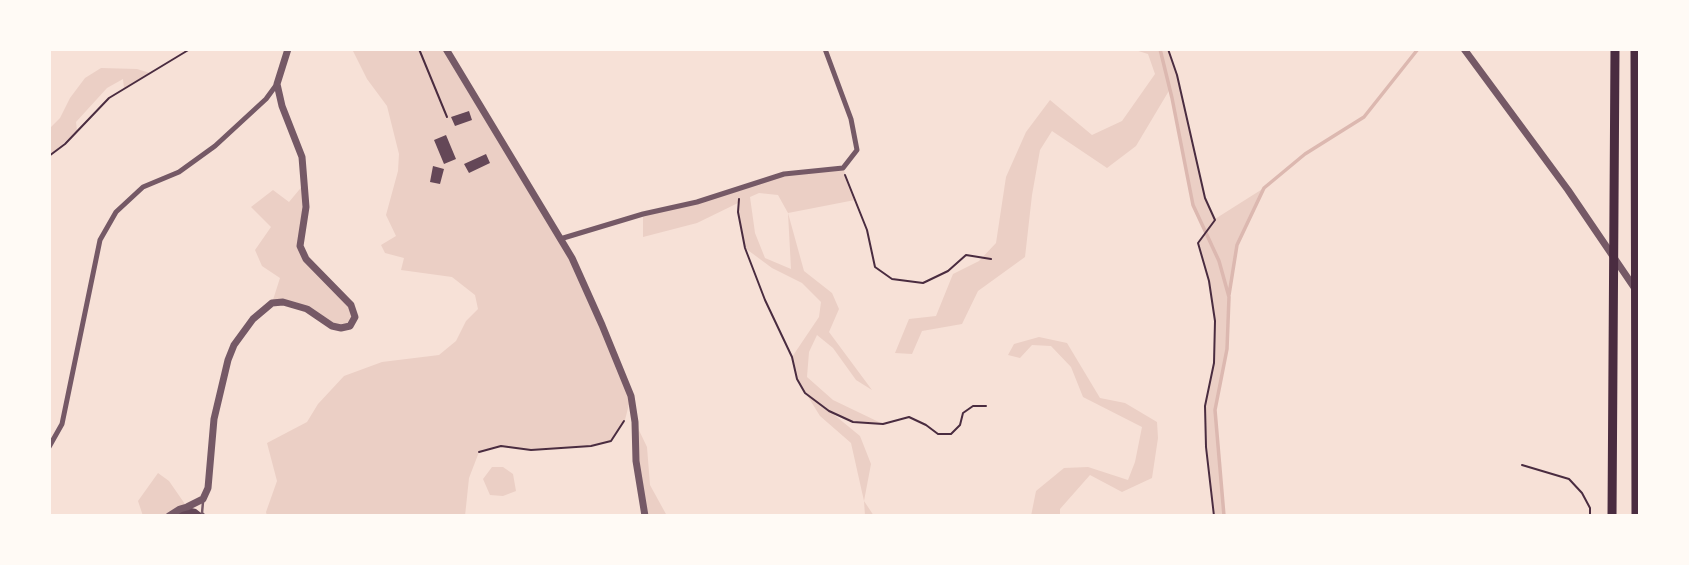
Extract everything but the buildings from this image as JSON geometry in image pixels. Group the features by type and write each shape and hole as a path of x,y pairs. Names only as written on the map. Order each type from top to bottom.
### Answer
{"highway":[{"path":"1612,516 1615,49"},
{"path":"1635,49 1638,293 1636,516"}],"street":[{"path":"49,447 62,424 100,240 116,212 143,187 180,172 215,146 258,107 277,84 288,49"},
{"path":"446,49 561,239 587,290 631,397 636,461 645,516"},
{"path":"561,239 643,214 697,202 785,174 842,167 857,149 851,119 825,49"},
{"path":"1464,49 1561,180 1638,293"},
{"path":"169,516 203,499 208,488 217,399 228,360 243,331 272,303 283,302 307,309 332,326 341,328 350,326 355,317 351,305 306,259 300,246 306,207 302,157 282,106 277,84"}],"lane":[{"path":"203,499 202,513 205,516"}],"path":[{"path":"49,156 65,144 109,98 190,49"},
{"path":"419,49 447,117"},
{"path":"1168,49 1177,75 1205,198 1215,220 1199,243 1209,281 1215,321 1214,363 1205,406 1206,447 1214,516"},
{"path":"842,167 867,230 875,267 892,279 923,283 948,271 966,255 991,260"},
{"path":"740,188 738,212 745,248 805,393 829,411 853,422 883,424 909,417 926,425 938,435 951,434 960,425 963,413 973,407 986,406"},
{"path":"478,452 501,446 531,450 591,446 611,441 625,420"},
{"path":"1522,465 1569,479 1582,493 1590,508 1590,516"}],"shaded area":[{"path":"352,49 446,49 572,258 631,396 625,420 611,441 591,446 531,450 501,446 479,452 469,478 465,516 267,516 266,512 277,481 267,443 307,422 318,404 344,376 382,362 439,355 456,341 466,321 478,309 475,295 452,277 401,270 404,258 385,253 381,245 396,236 386,215 398,171 399,154 387,106 367,79"},
{"path":"1132,49 1168,49 1177,75 1205,198 1215,219 1264,188 1237,245 1229,297 1227,349 1215,410 1224,516 1214,516 1206,447 1205,406 1214,363 1215,321 1209,281 1198,243 1206,231 1193,205 1170,89 1136,146 1107,168 1052,131 1040,150 1025,257 978,291 962,324 922,331 912,354 895,353 909,319 936,316 953,274 979,261 996,243 1006,177 1026,132 1050,100 1092,135 1122,121 1155,74 1148,54"},
{"path":"101,68 137,69 150,73 124,88 123,79 107,88 76,122 77,131 49,156 49,129 60,118 70,98 85,78"},
{"path":"843,168 855,200 788,213 804,271 832,293 839,309 829,332 872,390 856,380 833,348 817,335 809,352 807,377 833,400 883,424 853,422 832,413 860,436 871,464 864,501 851,443 820,416 797,379 792,357 819,317 821,302 802,283 772,268 745,248 738,203 697,223 643,237 643,214 697,202 784,174","holes":["759,193 778,195 788,213 791,269 765,258 755,233 750,197"]},
{"path":"304,184 300,246 306,259 335,288 355,317 341,328 307,309 272,303 280,278 262,266 255,250 271,227 251,207 273,190 289,202"},
{"path":"1039,337 1067,343 1100,398 1125,403 1157,422 1158,438 1152,478 1122,492 1090,475 1060,509 1060,516 1031,516 1036,491 1064,468 1088,467 1128,480 1135,462 1142,427 1083,397 1071,367 1051,346 1032,345 1020,358 1008,355 1014,344"},
{"path":"635,422 647,447 650,485 667,516 645,516"},
{"path":"492,467 503,467 513,474 516,491 503,496 490,495 483,479"},
{"path":"158,473 169,481 187,507 169,516 143,516 138,501"},
{"path":"864,501 874,516 865,516"}],"waterway":[{"path":"1160,49 1193,205 1219,261 1229,297 1227,349 1215,410 1224,516"},
{"path":"1229,295 1237,245 1264,188 1305,154 1364,117 1418,49"}]}
